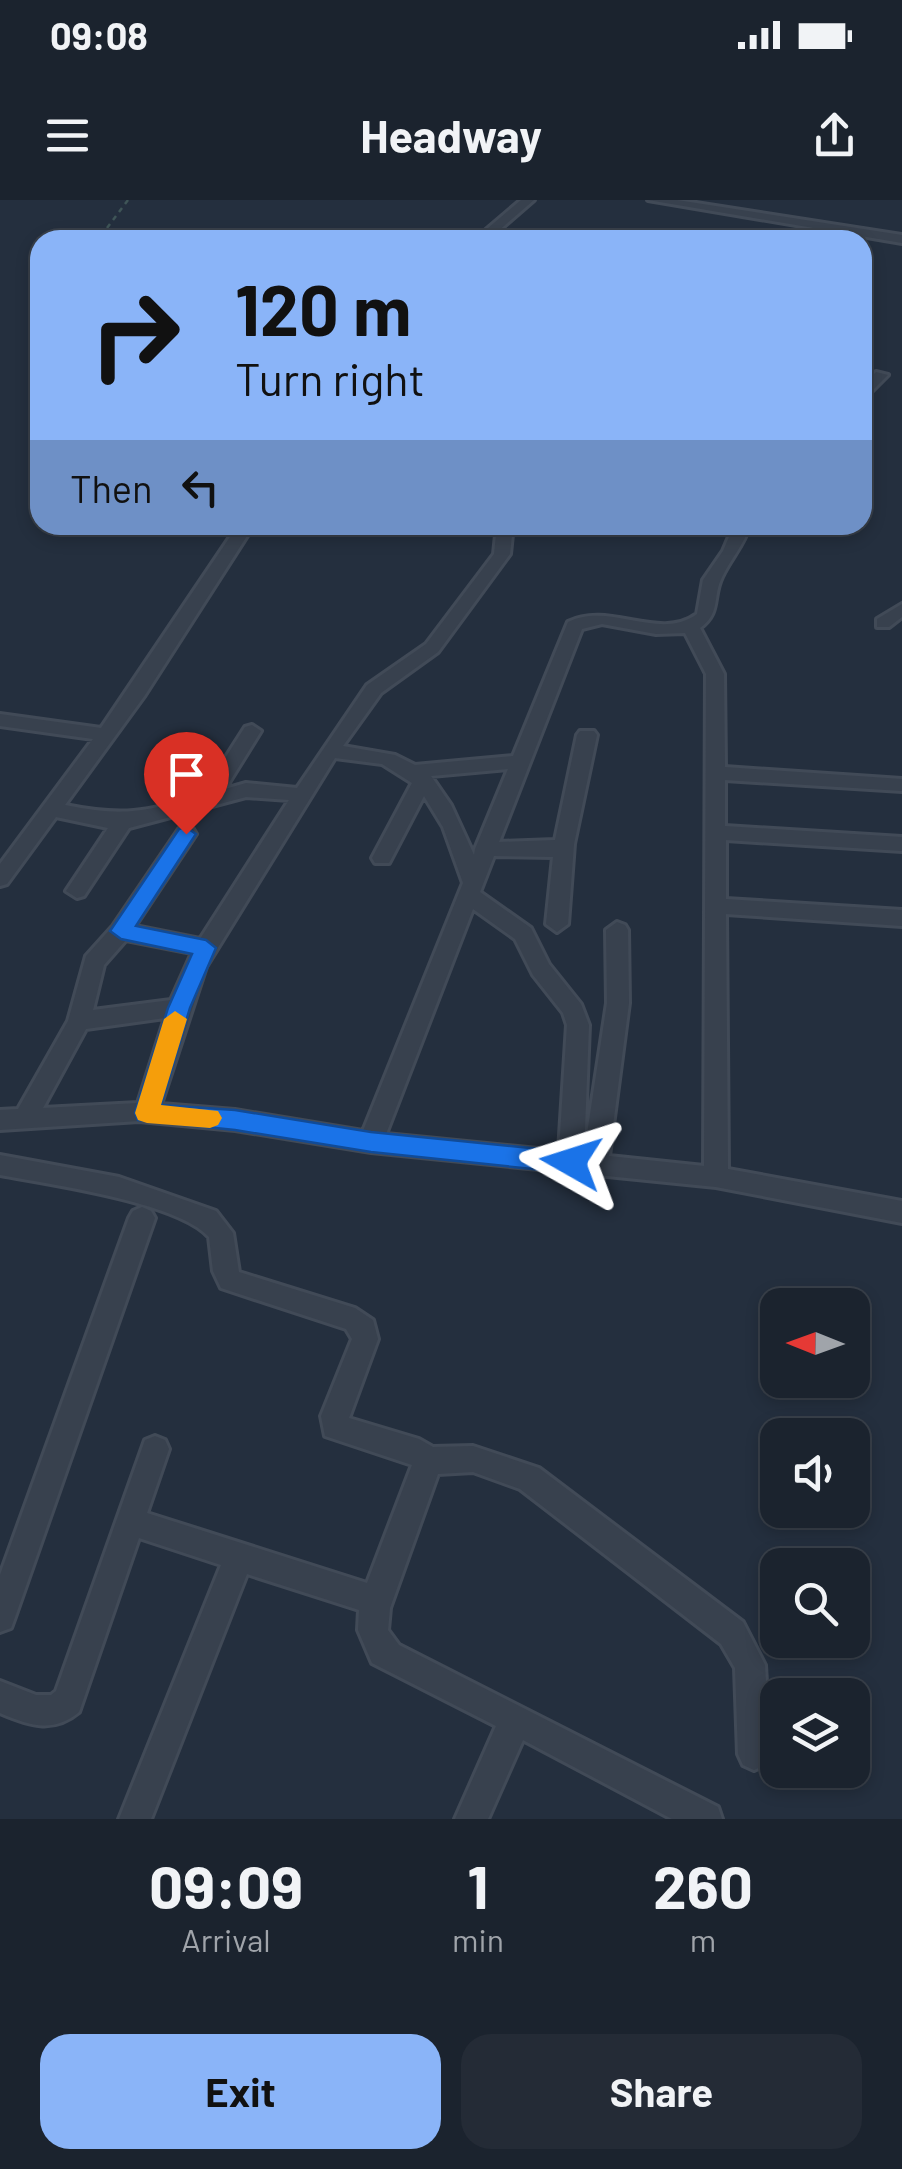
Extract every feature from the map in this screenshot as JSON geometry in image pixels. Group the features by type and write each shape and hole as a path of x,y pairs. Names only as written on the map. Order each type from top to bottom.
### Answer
{"street":[{"path":"492,230 528,200"},
{"path":"654,200 843,230"},
{"path":"724,212 734,200"},
{"path":"872,234 902,239"},
{"path":"872,385 880,375"},
{"path":"0,879 106,735 239,535"},
{"path":"147,1113 179,1008 206,948 345,727 374,689 432,648 502,554 504,535"},
{"path":"371,1142 519,762 579,621 595,618 638,628 690,627 706,615 713,578 739,535"},
{"path":"883,622 902,609"},
{"path":"690,627 715,674 716,1177"},
{"path":"0,720 106,735"},
{"path":"345,727 360,750"},
{"path":"208,800 252,731"},
{"path":"557,924 564,844 587,736"},
{"path":"330,751 360,750 416,776 442,801 454,823 470,888 523,934 572,1010 578,1025 584,1163"},
{"path":"416,776 519,762"},
{"path":"716,773 902,786"},
{"path":"382,858 416,776"},
{"path":"52,808 123,821 164,816 246,790 302,795"},
{"path":"77,891 123,821"},
{"path":"716,832 902,844"},
{"path":"13,1120 79,1020 94,962 121,931 186,834"},
{"path":"485,848 552,850 564,844"},
{"path":"716,906 902,918"},
{"path":"454,928 502,917"},
{"path":"584,1163 618,1004 616,930"},
{"path":"121,931 206,948"},
{"path":"79,1020 179,1008"},
{"path":"13,1120 147,1113 235,1120 371,1142 716,1177 902,1212"},
{"path":"0,1165 119,1187 207,1219 220,1227 224,1236 223,1270 230,1280 354,1320 364,1328 365,1339 335,1416 335,1427 420,1452 427,1462"},
{"path":"0,1616 142,1218"},
{"path":"0,1698 42,1713 60,1710 68,1700 155,1448"},
{"path":"427,1462 473,1459 529,1478 732,1633 750,1665 754,1754"},
{"path":"427,1462 377,1601 371,1626 378,1646 389,1657 706,1819"},
{"path":"130,1521 377,1601"},
{"path":"135,1819 240,1555"},
{"path":"471,1819 516,1719"}],"path":[{"path":"107,228 128,200"}],"slow traffic":[{"path":"175,1019 147,1113 210,1118"}],"route":[{"path":"186,834 121,931 206,948 179,1008 147,1113 235,1120 371,1142 571,1162"}]}
